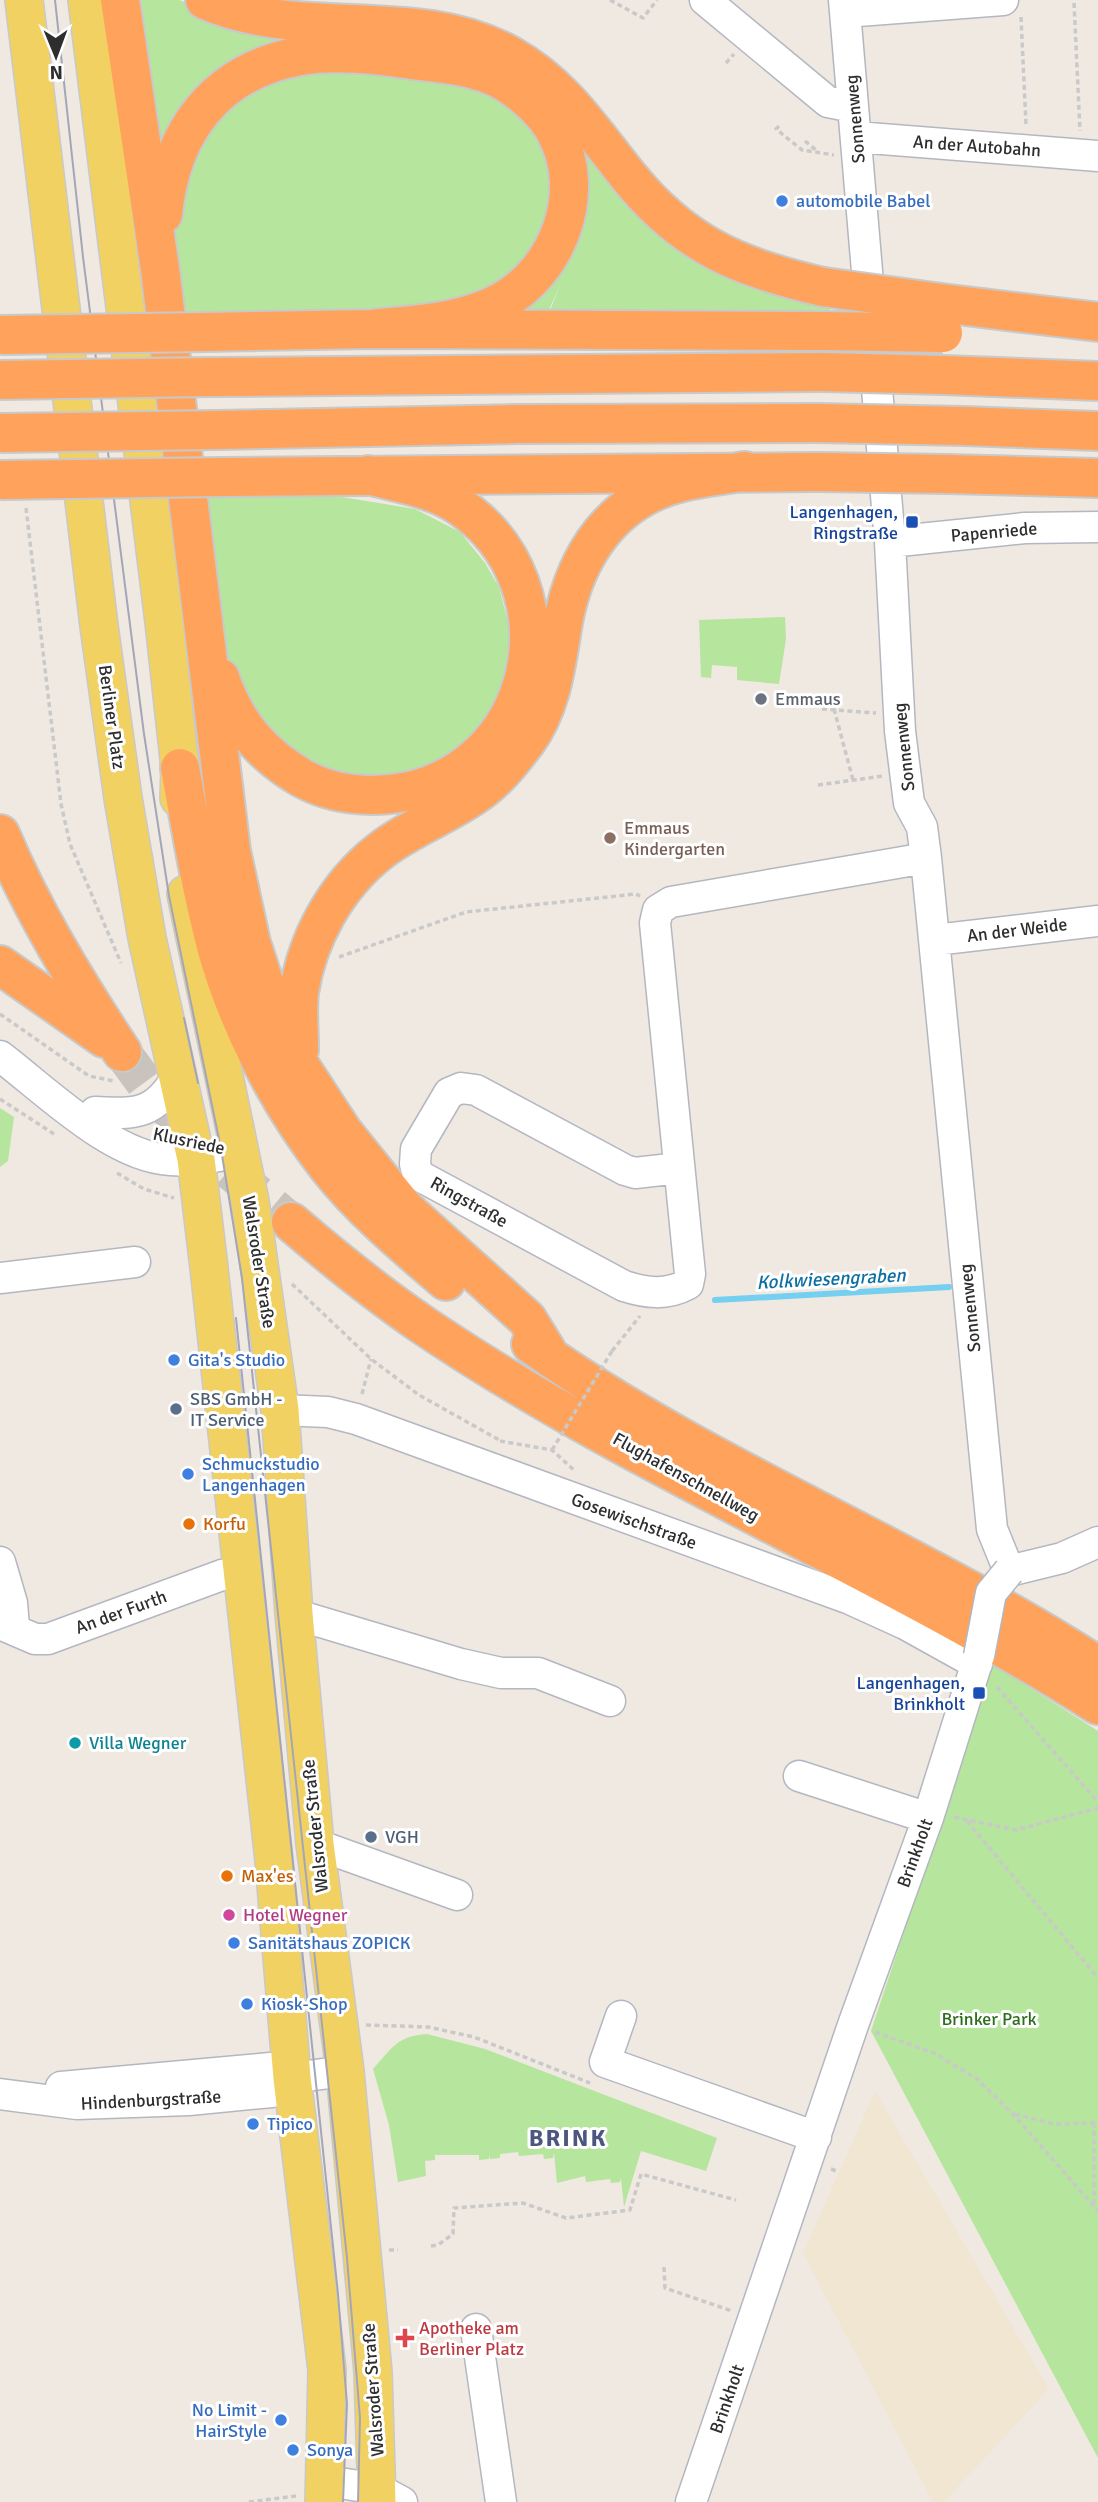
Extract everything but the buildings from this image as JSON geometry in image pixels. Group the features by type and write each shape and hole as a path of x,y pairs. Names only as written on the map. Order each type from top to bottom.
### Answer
{"highway":[{"path":"120,0 160,269 229,838 240,902 267,992 298,1063 343,1132 405,1209 527,1319 551,1358"},
{"path":"205,0 226,9 267,19 410,28 477,39 545,77 580,113 655,208 722,256 768,275 942,318 1098,337"},
{"path":"160,269 163,210 172,163 184,134 204,106 233,82 263,65 302,55 401,58 487,74 516,88 556,133 567,167 568,199 562,232 547,262 528,285 500,302 464,317 373,329"},
{"path":"0,335 373,329 824,331 942,318 1098,321"},
{"path":"0,380 822,372 1098,381"},
{"path":"0,433 517,424 817,423 1098,431"},
{"path":"298,1063 299,994 316,934 331,906 352,877 379,852 482,790 505,769 528,739 547,703 556,673 570,593 579,566 594,541 614,519 644,497 680,482 745,471"},
{"path":"12,487 223,477 745,471 1098,478"},
{"path":"206,640 228,700 246,732 264,751 311,782 341,793 371,795 401,792 433,783 461,768 484,750 505,724 527,671 528,614 523,586 497,541 480,522 456,504 428,491 368,475"},
{"name":"Flughafenschnellweg","path":"180,768 217,950 236,1005 289,1109 328,1167 400,1242 459,1292 551,1358 704,1448 893,1548 1098,1666"},
{"path":"0,834 35,911 120,1066"},
{"path":"0,965 120,1066"},
{"name":"Flughafenschnellweg","path":"290,1222 349,1271 421,1323 536,1395 1004,1648 1098,1705"}],"main road":[{"name":"Berliner Platz","path":"24,0 83,494 123,798 147,938 194,1152"},
{"path":"87,0 180,768"},
{"name":"Walsroder Straße","path":"180,768 179,830 184,883 261,1266 280,1410 294,1614 316,1844 345,2071 386,2498"},
{"path":"194,1152 244,1573 292,2078 327,2370 319,2492"}],"street":[{"path":"705,0 828,102 853,107"},
{"path":"844,6 1012,4"},
{"name":"Sonnenweg","path":"844,6 853,107 848,146 890,542 899,715 905,772 909,803 922,827 926,858 992,1529 1009,1571"},
{"name":"An der Autobahn","path":"848,146 1089,144"},
{"name":"Papenriede","path":"890,542 1025,528 1098,527"},
{"path":"658,910 671,902 926,858"},
{"name":"Ringstraße","path":"658,910 654,923 690,1274 688,1284 677,1290 647,1294 624,1286 418,1175 415,1164 416,1149 449,1093 461,1088 476,1090 625,1170 635,1173 679,1168"},
{"name":"An der Weide","path":"935,940 1098,921"},
{"name":"Klusriede","path":"0,1056 121,1144 155,1158 194,1152 240,1152"},
{"name":"Klusriede","path":"95,1112 141,1112 160,1101 178,1075"},
{"name":"Klusriede","path":"46,1091 194,1152"},
{"path":"0,1278 135,1262"},
{"name":"Gosewischstraße","path":"280,1410 328,1412 356,1419 850,1599 978,1660"},
{"path":"1009,1571 1062,1558 1098,1542"},
{"path":"0,1562 12,1603 7,1626"},
{"name":"Brinkholt","path":"691,2502 853,2025 929,1814 978,1660 991,1593 1009,1571"},
{"name":"An der Furth","path":"7,1626 35,1639 48,1639 222,1575 244,1573"},
{"path":"294,1614 461,1664 500,1673 538,1674 610,1701"},
{"path":"799,1776 929,1814"},
{"path":"316,1844 457,1895"},
{"path":"621,2016 605,2062 816,2137"},
{"name":"Hindenburgstraße","path":"3,2094 77,2104 103,2094 188,2089 272,2092 292,2078 345,2071"},
{"path":"476,2329 501,2502"},
{"path":"319,2492 386,2498"}],"path":[{"path":"610,0 643,18 657,0"},
{"path":"1074,3 1080,102 1089,144"},
{"path":"1012,4 1020,51 1027,126"},
{"path":"779,127 776,129 802,150 819,152 848,146"},
{"path":"805,141 819,152"},
{"path":"12,487 70,844 125,973"},
{"path":"822,709 899,715"},
{"path":"834,709 853,780"},
{"path":"818,785 905,772"},
{"path":"338,957 466,912 636,894 658,910"},
{"path":"0,1014 89,1076 108,1083 120,1066"},
{"path":"292,1284 371,1359 419,1395 501,1441"},
{"path":"552,1450 612,1350"},
{"path":"356,1419 371,1359"},
{"path":"978,1660 1098,1802"},
{"path":"929,1814 1016,1830 1098,1808"},
{"path":"967,1821 1098,1978"},
{"path":"361,2025 428,2027 474,2037 603,2088"},
{"path":"853,2025 934,2053 978,2079 1013,2114 1098,2211"},
{"path":"1013,2114 1054,2124 1096,2124 1094,2206"},
{"path":"431,2246 438,2245 453,2234 454,2208 523,2203 566,2218 630,2210 641,2174 736,2200"},
{"path":"664,2267 665,2288 732,2311"},
{"path":"249,2502 319,2492"}],"shaded area":[{"path":"875,2091 1049,2389 944,2502 933,2502 803,2253"}],"green space":[{"path":"131,0 179,0 216,17 258,28 436,41 471,49 503,61 531,78 555,100 635,202 658,224 708,258 736,271 827,300 832,317 547,318 560,285 545,319 498,320 499,314 527,297 539,286 559,260 573,229 577,184 572,157 563,133 549,111 532,93 510,77 486,65 458,56 421,51 308,46 260,57 238,66 200,95 172,132 156,177"},
{"path":"274,72 426,72 510,100 553,158 545,245 474,306 177,319 172,194 191,140"},
{"path":"203,497 342,497 415,509 460,532 485,563 499,587 510,630 507,688 451,761 378,787 282,756 225,667"},
{"path":"785,617 786,639 779,684 737,680 737,667 712,665 711,678 701,677 699,620"},
{"path":"0,1108 14,1117 8,1161 0,1167"},
{"name":"Brinker Park","path":"993,1664 1098,1731 1098,2458 871,2031"},
{"path":"427,2034 485,2049 717,2138 706,2171 641,2151 624,2207 621,2178 620,2182 611,2183 610,2179 586,2182 585,2176 557,2183 554,2153 553,2158 544,2159 543,2154 519,2156 518,2152 500,2154 500,2158 490,2159 489,2154 489,2159 479,2160 479,2155 435,2155 435,2160 425,2161 426,2176 398,2182 389,2125 373,2069 402,2040"}],"waterway":[{"name":"Kolkwiesengraben","path":"715,1300 949,1287"}],"tunnel":[{"path":"122,1052 150,1090 184,1125"},
{"path":"229,1170 291,1222"}],"tram line":[{"path":"55,0 83,257 144,734 169,896 221,1149 242,1278 347,2258 360,2418 358,2502"},
{"path":"184,1018 198,1083"},
{"path":"236,1318 338,2294 347,2404 343,2502"}],"place":[{"name":"automobile Babel","path":"782,201"},
{"name":"Langenhagen, Ringstraße","path":"912,522"},
{"name":"Emmaus","path":"761,699"},
{"name":"Emmaus Kindergarten","path":"610,838"},
{"name":"Gita's Studio","path":"174,1360"},
{"name":"SBS GmbH - IT Service","path":"176,1409"},
{"name":"Schmuckstudio Langenhagen","path":"188,1474"},
{"name":"Korfu","path":"189,1524"},
{"name":"Langenhagen, Brinkholt","path":"979,1693"},
{"name":"Villa Wegner","path":"75,1743"},
{"name":"VGH","path":"371,1837"},
{"name":"Max'es","path":"227,1876"},
{"name":"Hotel Wegner","path":"229,1915"},
{"name":"Sanitätshaus ZOPICK","path":"234,1943"},
{"name":"Kiosk-Shop","path":"247,2004"},
{"name":"Tipico","path":"253,2124"},
{"name":"Apotheke am Berliner Platz","path":"405,2338"},
{"name":"No Limit - HairStyle","path":"281,2420"},
{"name":"Sonya","path":"293,2450"}],"district":[{"name":"BRINK","path":"568,2138"}]}
